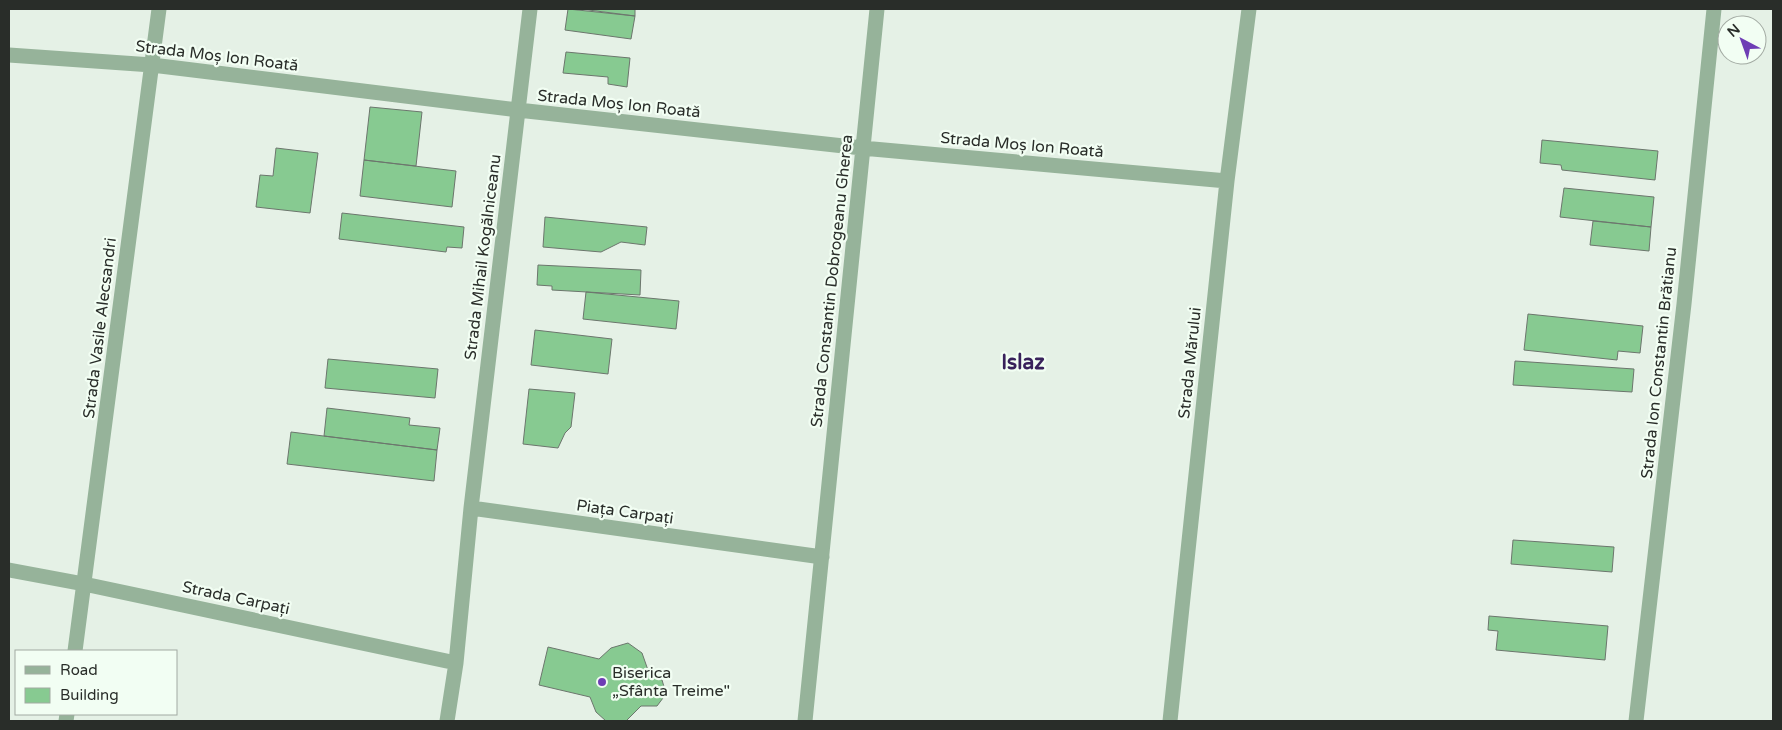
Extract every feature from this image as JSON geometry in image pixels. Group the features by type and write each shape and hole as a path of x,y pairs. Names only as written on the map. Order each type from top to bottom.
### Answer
{"street":[{"name":"Strada Vasile Alecsandri","path":"75,650 158,9"},
{"name":"Strada Mihail Kogălniceanu","path":"471,508 530,9"},
{"name":"Strada Constantin Dobrogeanu Gherea","path":"822,557 862,148 878,9"},
{"name":"Strada Mărului","path":"1170,721 1227,180 1249,9"},
{"name":"Strada Ion Constantin Brătianu","path":"1636,721 1684,304 1714,9"},
{"name":"Strada Moș Ion Roată","path":"9,54 152,66 518,110 862,148 1227,180"},
{"name":"Piața Carpați","path":"471,508 822,557"},
{"path":"447,721 456,663 471,508"},
{"path":"805,721 822,557"},
{"name":"Strada Carpați","path":"9,570 84,584 456,663"}],"building":[{"path":"568,9 635,16 631,39 565,30"},
{"path":"581,9 635,9 635,16"},
{"path":"566,52 630,58 627,87 608,84 608,77 563,73"},
{"path":"370,107 422,112 416,166 364,160"},
{"path":"1542,140 1658,151 1655,180 1562,170 1561,165 1540,163"},
{"path":"276,148 318,153 310,213 256,207 260,175 273,176"},
{"path":"364,160 456,171 452,207 360,196"},
{"path":"1564,188 1654,197 1651,227 1560,217"},
{"path":"342,213 464,227 462,248 447,247 446,252 339,239"},
{"path":"545,217 647,227 645,245 621,242 601,252 543,247"},
{"path":"1593,221 1651,227 1649,251 1590,245"},
{"path":"538,265 641,270 640,295 552,290 552,286 537,285"},
{"path":"586,292 679,301 676,329 583,319"},
{"path":"1528,314 1643,326 1640,353 1618,351 1617,360 1524,350"},
{"path":"535,330 612,339 608,374 531,365"},
{"path":"328,359 438,369 435,398 325,388"},
{"path":"1515,361 1634,369 1632,392 1513,385"},
{"path":"529,389 575,393 571,427 565,433 558,448 523,444"},
{"path":"327,408 410,418 409,425 440,428 437,450 324,436"},
{"path":"291,432 437,450 434,481 287,464"},
{"path":"1513,540 1614,547 1612,572 1511,564"},
{"path":"1489,616 1608,626 1605,660 1496,650 1498,631 1488,630"},
{"name":"Biserica „Sfânta Treime\"","path":"628,643 642,653 649,673 662,680 665,690 663,698 657,706 641,706 626,721 606,721 596,712 590,697 539,685 548,647 599,659 611,648"}],"place":[{"name":"Biserica „Sfânta Treime\"","path":"602,682"}],"district":[{"name":"Islaz","path":"1023,362"}]}
